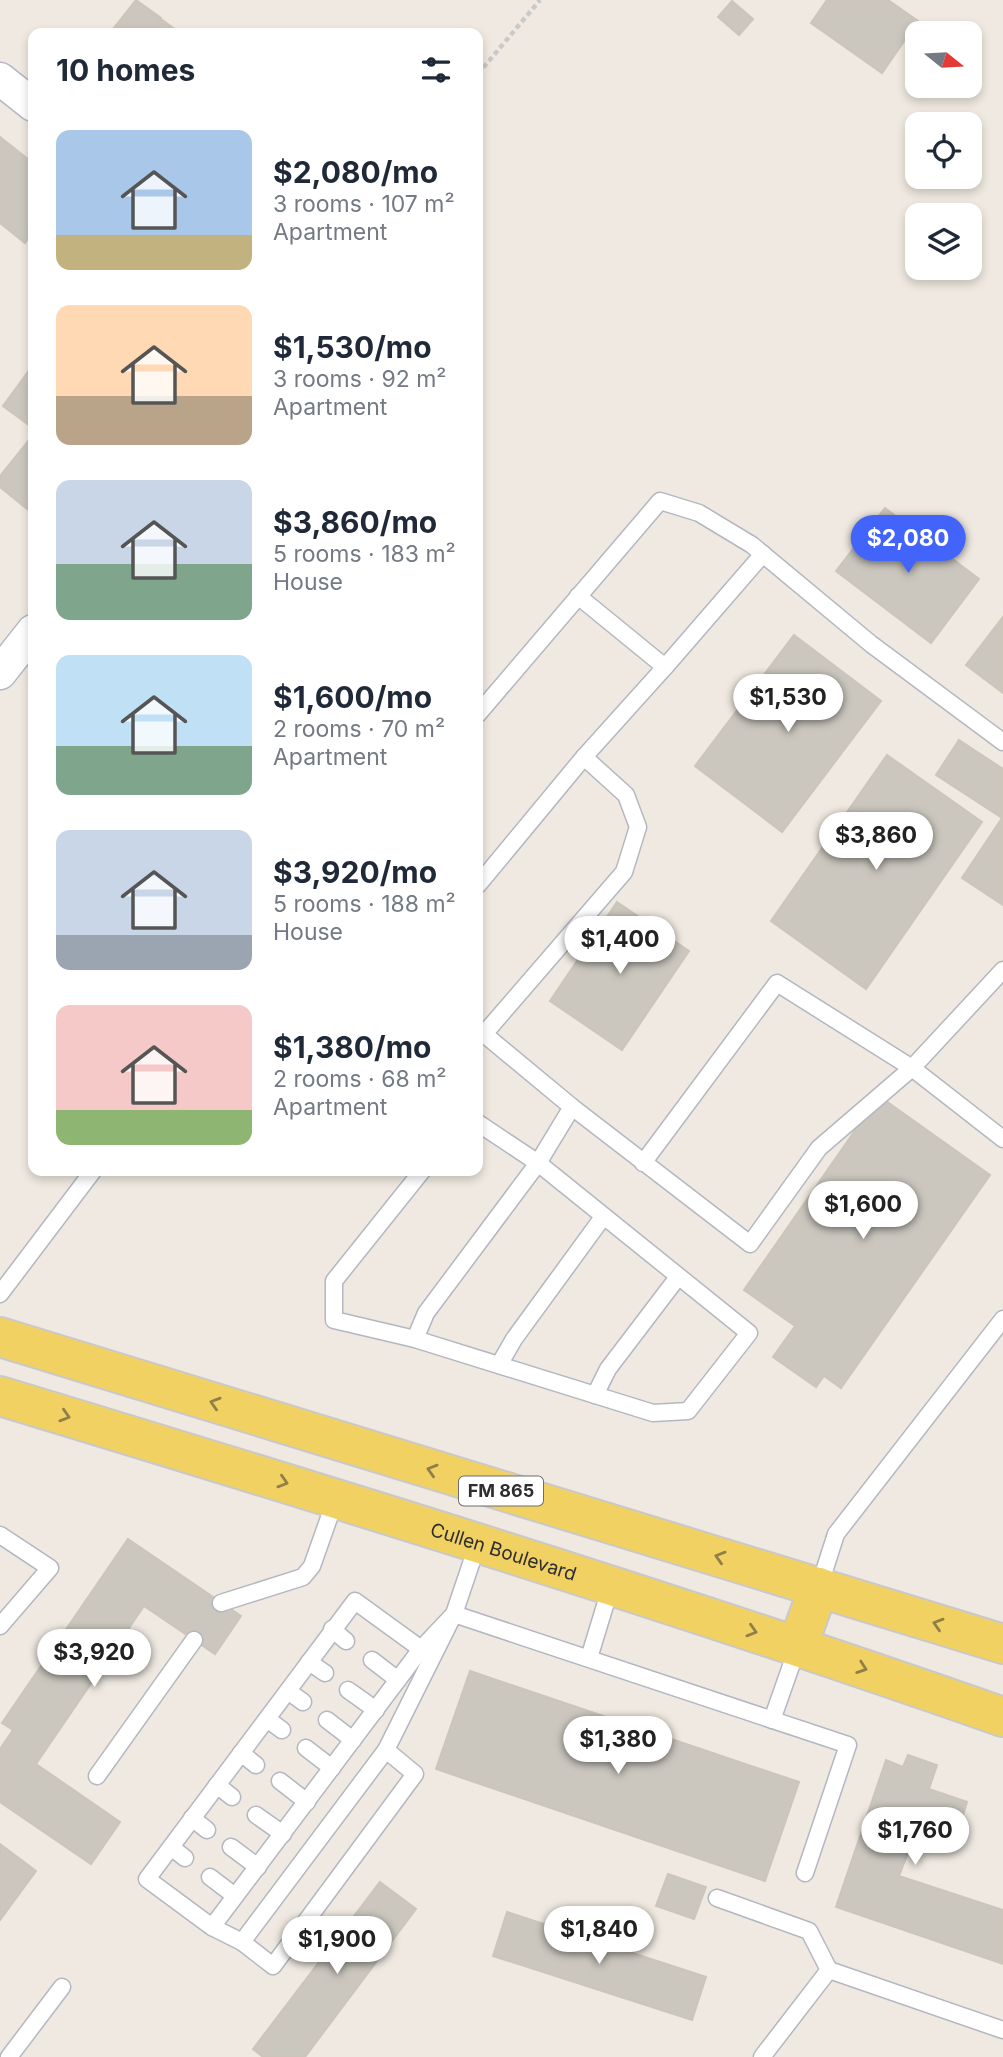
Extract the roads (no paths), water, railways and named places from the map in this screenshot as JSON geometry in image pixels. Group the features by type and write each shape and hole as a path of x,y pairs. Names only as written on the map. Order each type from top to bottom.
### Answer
{"main road":[{"name":"FM 865","path":"0,1337 1003,1644"},
{"name":"Cullen Boulevard","path":"0,1396 352,1503 798,1645 1003,1717"},
{"path":"352,1503 385,1456"},
{"path":"798,1645 819,1587"}],"street":[{"path":"0,79 28,101"},
{"path":"0,673 28,637"}],"lane":[{"path":"483,708 660,501 699,513 752,545 871,644 1003,742"},
{"path":"483,879 584,757 763,554"},
{"path":"578,596 664,667"},
{"path":"483,1030 624,872 638,827 626,795 584,757"},
{"path":"483,1034 643,1163 750,1244 820,1148 912,1068 1003,970"},
{"path":"643,1163 777,983 912,1068 1003,1139"},
{"path":"415,1339 426,1313 538,1163 572,1107"},
{"path":"418,1176 334,1281 334,1320 415,1339 653,1413 688,1411 749,1333 538,1163 483,1126"},
{"path":"0,1294 89,1176"},
{"path":"499,1365 514,1339 603,1217"},
{"path":"595,1395 608,1369 678,1277"},
{"path":"819,1587 836,1534 1003,1319"},
{"path":"221,1603 303,1577 352,1503"},
{"path":"0,1535 50,1568 0,1626"},
{"path":"242,1942 259,1926 370,1778 454,1614 478,1543"},
{"path":"589,1658 611,1586"},
{"path":"386,1750 415,1774 393,1796 282,1944 274,1966 242,1942 212,1927 147,1879 355,1601 421,1649"},
{"path":"212,1927 421,1649 454,1614"},
{"path":"454,1614 848,1745 805,1873"},
{"path":"332,1629 346,1641"},
{"path":"97,1776 194,1640"},
{"path":"772,1720 798,1645"},
{"path":"372,1660 398,1680"},
{"path":"309,1662 325,1673"},
{"path":"348,1690 376,1710"},
{"path":"288,1691 303,1702"},
{"path":"267,1719 282,1730"},
{"path":"327,1720 353,1740"},
{"path":"306,1748 332,1768"},
{"path":"242,1753 256,1765"},
{"path":"279,1781 307,1802"},
{"path":"217,1785 232,1797"},
{"path":"256,1815 282,1834"},
{"path":"192,1818 207,1830"},
{"path":"171,1847 185,1858"},
{"path":"231,1847 258,1867"},
{"path":"210,1877 235,1896"},
{"path":"717,1898 810,1931 828,1970 1003,2030"},
{"path":"762,2057 828,1970"},
{"path":"9,2057 62,1987"}]}
